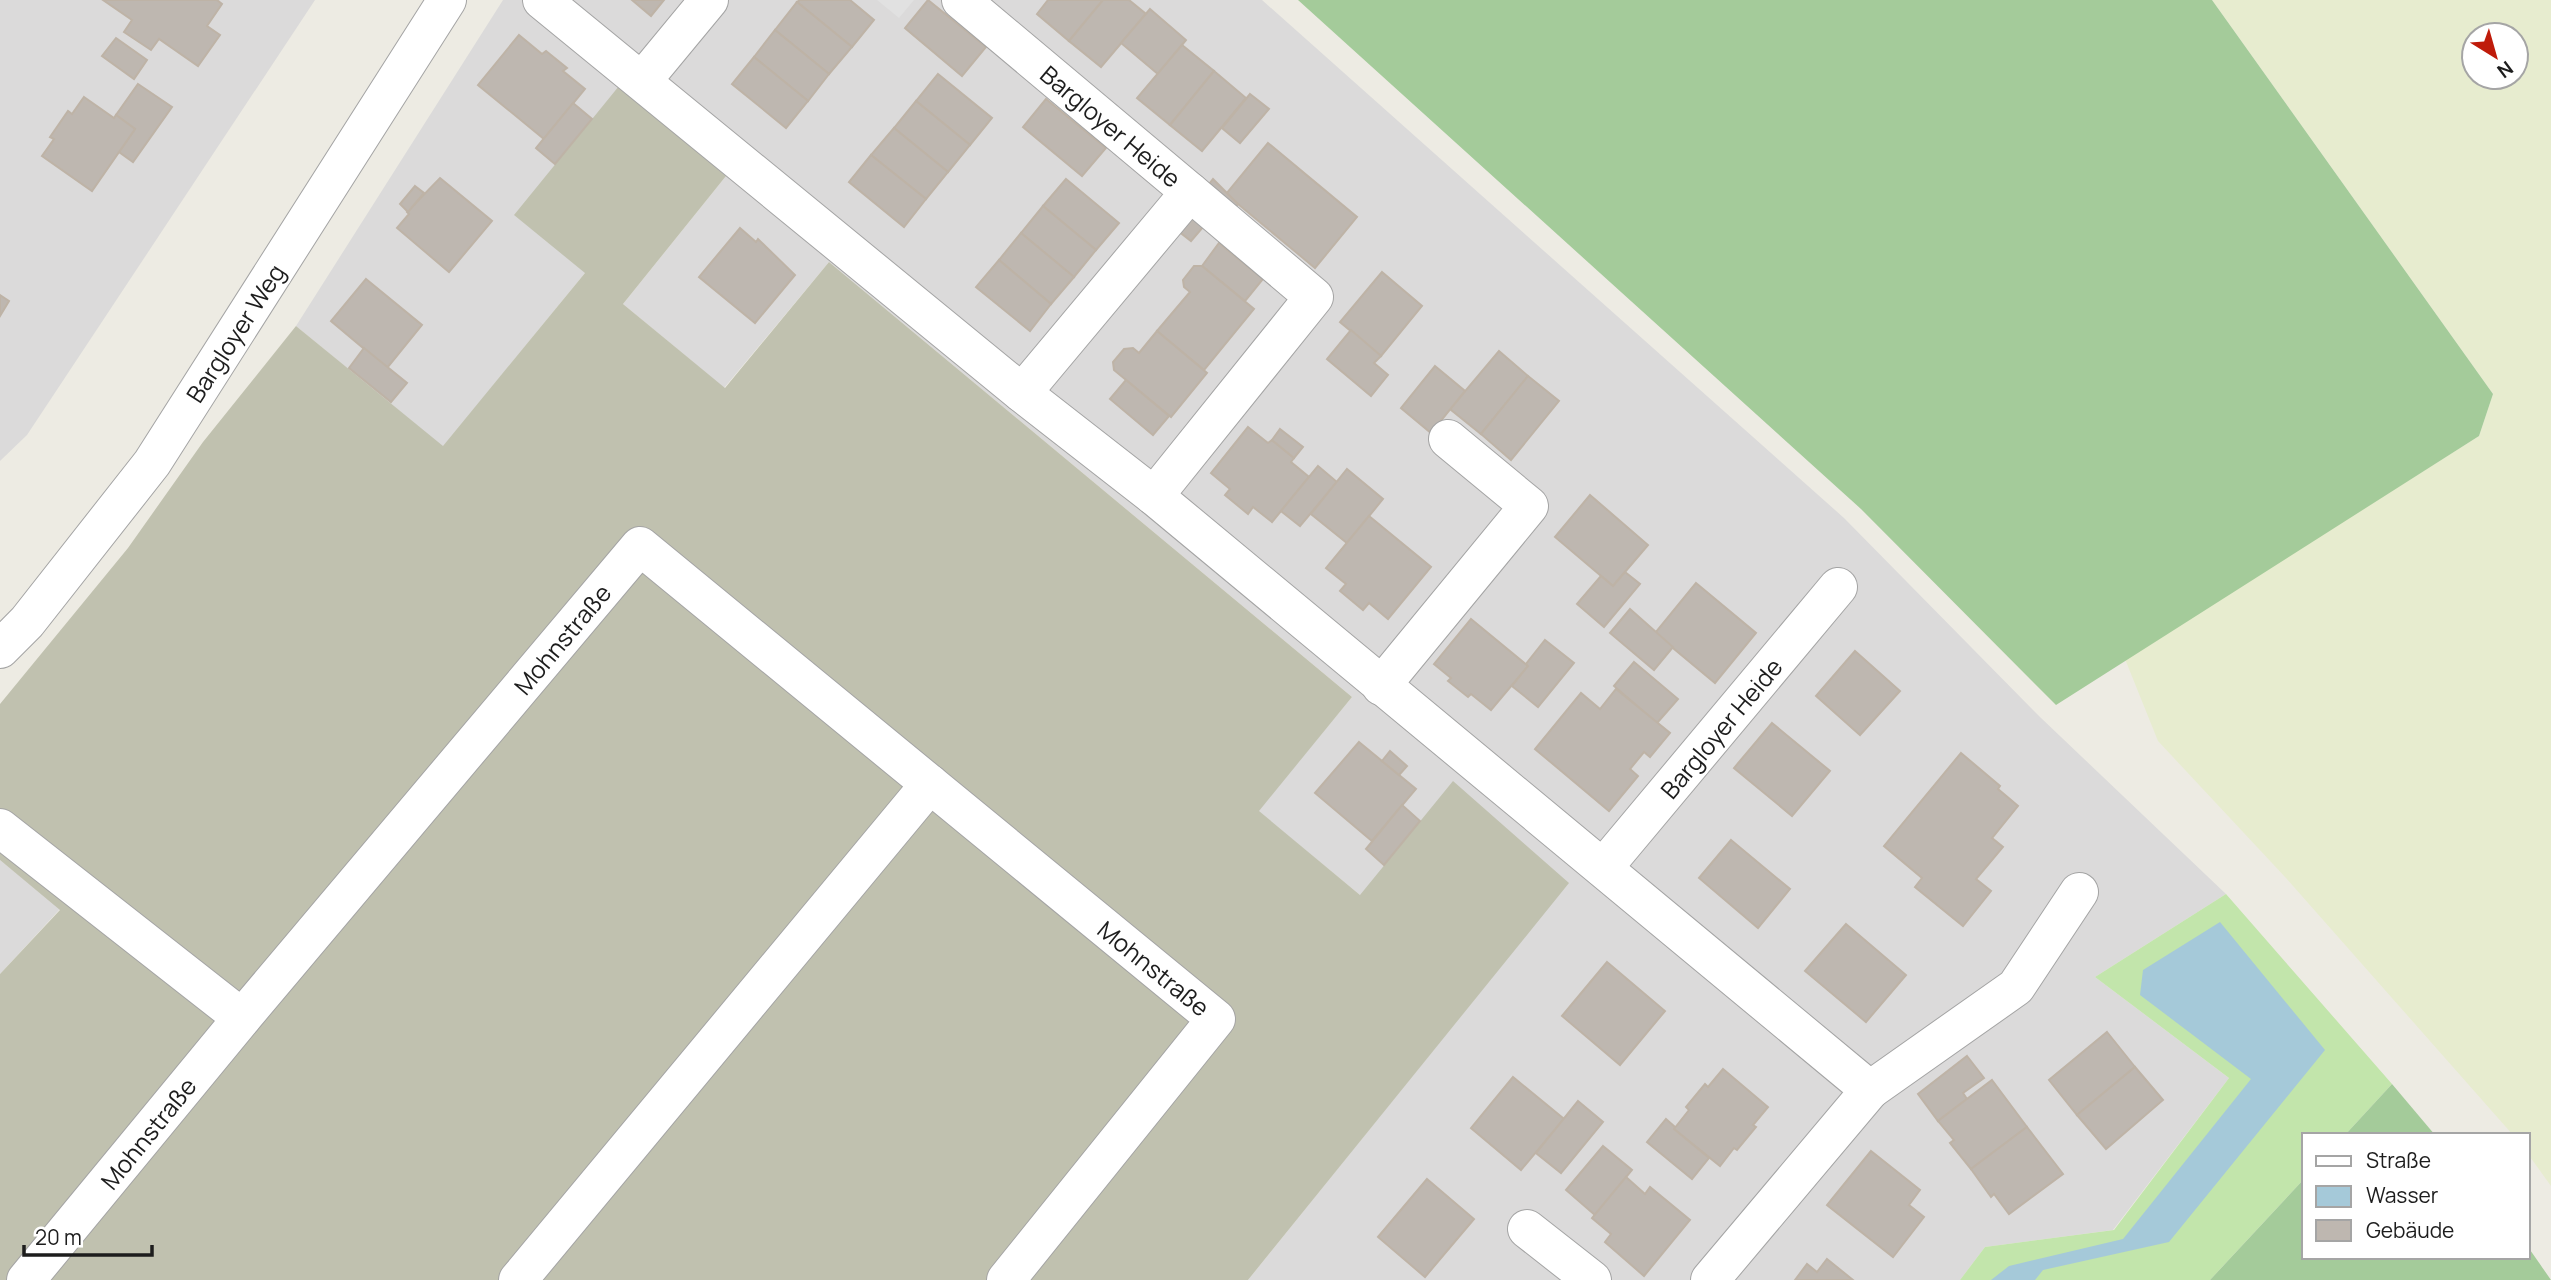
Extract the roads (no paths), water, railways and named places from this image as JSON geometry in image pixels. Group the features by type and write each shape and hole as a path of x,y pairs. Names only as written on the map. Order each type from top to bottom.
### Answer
{"street":[{"name":"Bargloyer Weg","path":"0,649 27,622 152,463 447,0"},
{"path":"542,0 1022,393 1154,496 1870,1090"},
{"path":"642,81 709,0"},
{"name":"Bargloyer Heide","path":"961,0 1190,192 1022,393"},
{"path":"1154,496 1314,297 1190,192"},
{"path":"1381,686 1529,506 1448,439"},
{"name":"Mohnstraße","path":"26,1280 242,1018 640,546 1216,1019 1006,1280"},
{"name":"Bargloyer Heide","path":"1603,868 1838,587"},
{"path":"518,1280 930,784"},
{"path":"0,828 242,1018"},
{"path":"1710,1280 1870,1090 2016,988 2079,892"},
{"path":"1527,1229 1592,1280"}],"water":[{"path":"2220,922 2325,1050 2169,1242 2043,1270 2035,1280 1991,1280 2009,1266 2123,1239 2251,1079 2140,995 2143,970"}]}
